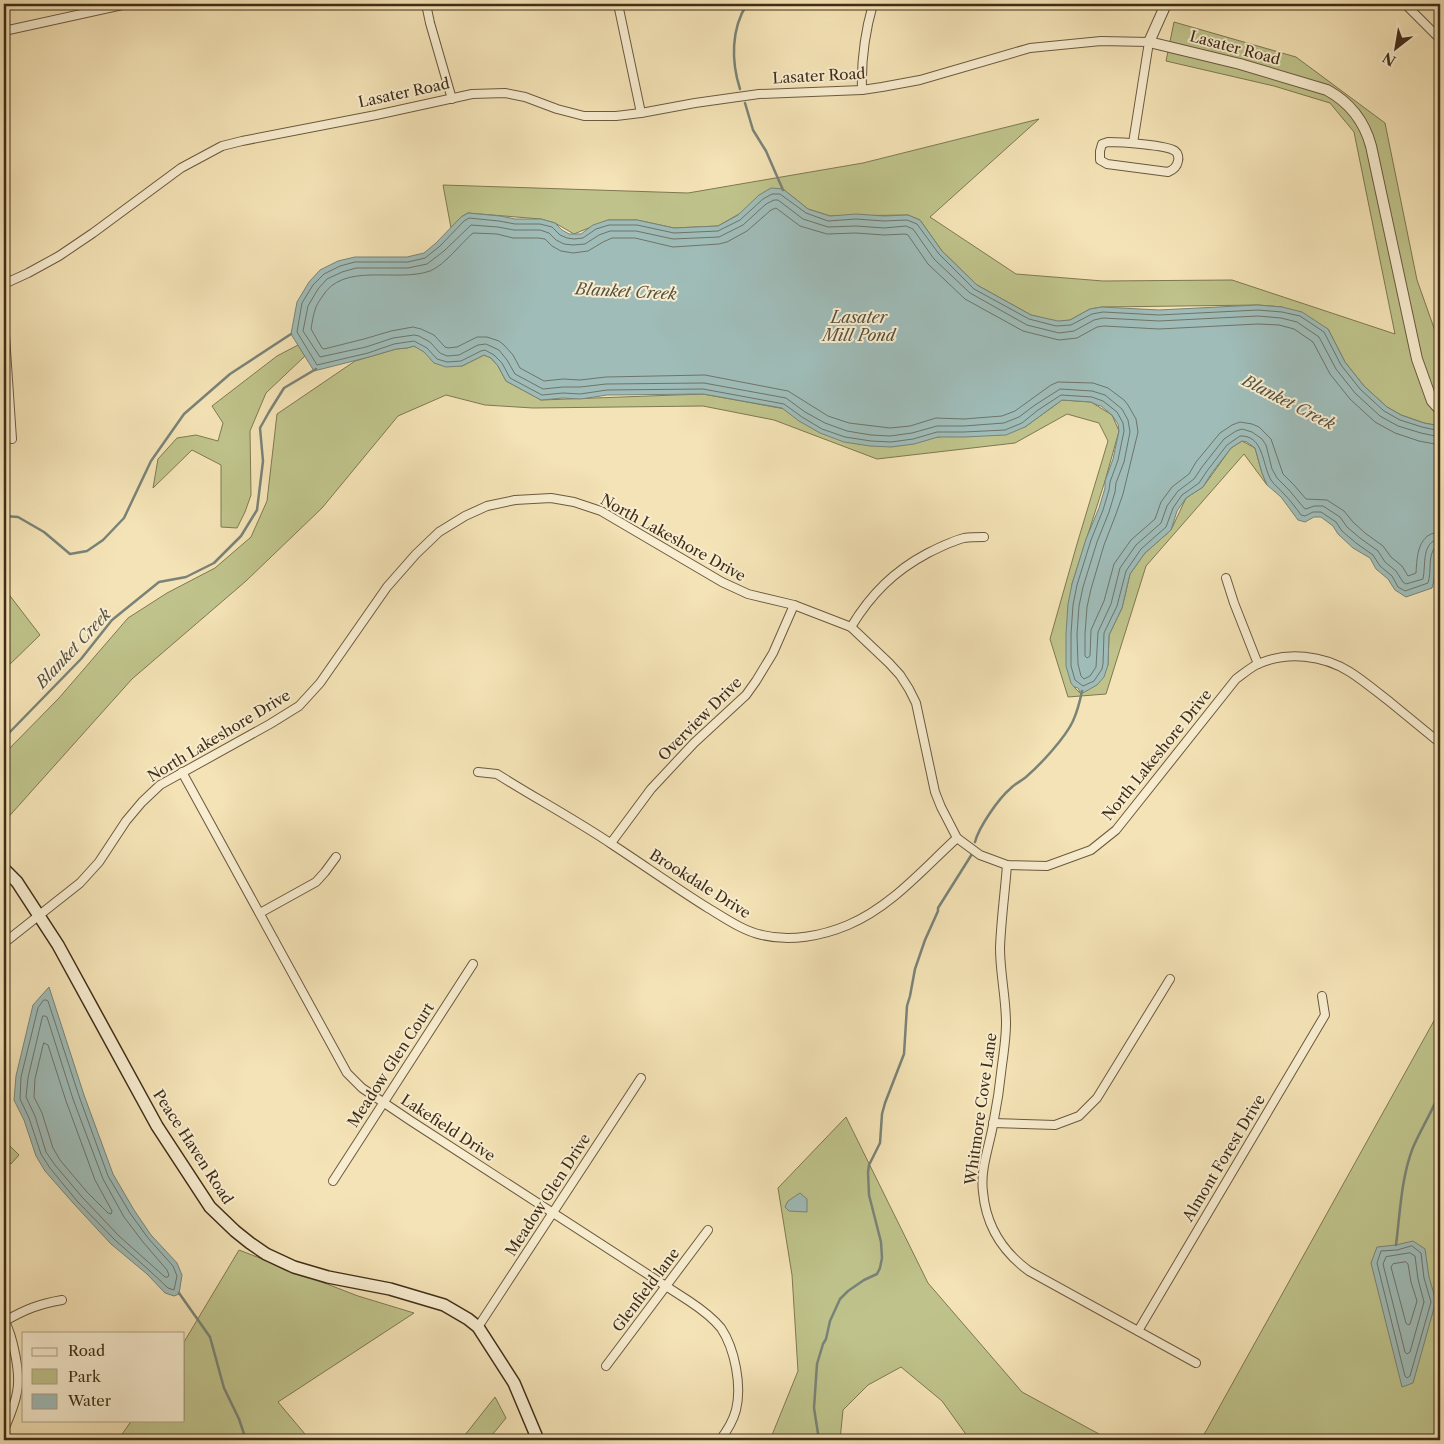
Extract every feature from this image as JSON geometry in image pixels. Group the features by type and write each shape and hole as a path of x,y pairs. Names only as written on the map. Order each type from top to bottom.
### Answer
{"main road":[{"name":"Peace Haven Road","path":"4,869 16,882 58,945 157,1126 210,1207 250,1244 294,1267 328,1277 390,1289 444,1305 468,1319 478,1327 514,1383 538,1440"}],"street":[{"path":"4,31 90,8 126,4"},
{"path":"426,4 452,99"},
{"path":"618,4 641,113"},
{"path":"862,90 861,70 864,45 873,4"},
{"path":"1133,143 1149,42 1166,4"},
{"path":"1405,4 1440,39"},
{"name":"Lasater Road","path":"4,284 59,256 181,168 222,146 472,94 505,93 525,97 557,109 584,116 616,116 759,94 862,90 920,80 1030,48 1101,41 1149,42 1240,64 1327,90 1337,95 1358,115 1371,146 1417,359 1432,401 1440,410"},
{"path":"1108,142 1133,143 1168,148 1175,151 1179,161 1168,172 1107,164 1100,160 1102,144 1108,142"},
{"path":"4,322 12,439"},
{"name":"North Lakeshore Drive","path":"4,943 80,883 99,862 126,821 160,785 270,724 298,706 320,683 387,586 439,532 465,516 487,506 515,500 551,498 574,502 600,511 722,582 748,594 794,605 851,627 900,675 916,703 936,792 941,807 957,838 980,855 1007,865 1048,866 1091,850 1116,830 1236,679 1258,664 1290,656 1318,659 1334,664 1349,671 1366,683 1440,743"},
{"path":"851,627 862,609 884,585 912,562 950,542 966,538 984,537"},
{"path":"1226,578 1258,664"},
{"name":"Overview Drive","path":"611,843 651,789 694,743 741,700 756,681 773,653 794,605"},
{"name":"Lakefield Drive","path":"182,772 347,1073 362,1088 552,1213 666,1285 708,1314 721,1329 734,1358 738,1384 736,1409 728,1429 720,1440"},
{"name":"Brookdale Drive","path":"478,772 497,774 611,843 723,917 751,932 763,936 796,938 829,932 848,925 884,904 957,838"},
{"path":"260,913 316,882 336,857"},
{"name":"Whitmore Cove Lane","path":"1007,865 1000,946 1000,972 1006,1024 994,1123 984,1164 983,1192 988,1216 998,1239 1016,1262 1196,1363"},
{"name":"Meadow Glen Court","path":"334,1181 473,964"},
{"path":"994,1123 1055,1125 1079,1116 1097,1098 1170,979"},
{"name":"Almont Forest Drive","path":"1138,1331 1325,1015 1322,996"},
{"name":"Meadow Glen Drive","path":"478,1327 641,1078"},
{"name":"Glenfield lane","path":"606,1366 708,1230"},
{"path":"4,1430 18,1391 17,1366 12,1340 4,1321 42,1303 62,1300"}],"green space":[{"path":"1174,22 1296,57 1385,123 1417,280 1440,345 1440,426 1401,415 1387,407 1364,386 1345,362 1328,329 1282,307 1258,305 1102,307 1090,309 1070,320 1058,322 1031,315 977,285 942,251 920,220 908,215 830,216 808,209 783,189 718,226 674,228 637,220 608,220 574,234 555,223 541,219 468,213 461,217 451,228 443,185 688,193 863,163 1039,119 930,217 1016,274 1103,281 1232,280 1395,334 1354,132 1330,103 1274,86 1166,61"},
{"path":"298,345 305,356 266,393 250,431 251,495 237,528 221,527 221,465 192,450 153,488 158,459 177,438 196,435 218,441 223,423 212,406 277,356"},
{"path":"414,346 425,352 434,363 462,366 484,355 491,358 498,366 506,381 541,400 703,394 938,437 1025,427 1062,400 1091,402 1112,415 1119,431 1072,584 1074,687 1081,694 1108,665 1109,635 1122,608 1130,574 1145,553 1171,530 1186,498 1203,487 1231,448 1242,441 1255,448 1267,485 1244,454 1146,566 1106,694 1068,697 1050,639 1108,441 1099,423 1067,414 1015,443 877,459 774,420 703,406 533,408 485,405 446,395 398,416 322,508 246,581 132,679 4,822 4,754 59,698 128,618 167,593 215,568 251,537 267,501 277,414 355,361 396,349"},
{"path":"4,588 40,635 4,670"},
{"path":"1440,1010 1440,1440 1201,1440"},
{"path":"846,1117 928,1283 1022,1392 1110,1440 970,1440 942,1401 901,1367 868,1385 843,1410 840,1440 770,1440 798,1371 792,1275 778,1188"},
{"path":"4,1139 7,1148 10,1146 19,1155 11,1164 4,1157"},
{"path":"239,1250 358,1296 414,1313 278,1402 310,1440 118,1440 131,1422 185,1422 185,1340"},
{"path":"495,1397 506,1418 488,1440 461,1440"}],"water":[{"name":"Lasater Mill Pond","path":"771,188 783,189 808,209 830,216 856,214 908,215 920,220 942,251 977,285 1031,315 1058,321 1070,320 1090,309 1102,307 1159,310 1258,305 1282,307 1302,312 1328,329 1345,362 1364,386 1387,407 1401,415 1440,426 1440,547 1438,548 1432,588 1406,597 1395,590 1388,579 1376,569 1370,558 1353,548 1338,534 1333,526 1321,517 1314,517 1305,522 1298,520 1281,497 1267,485 1255,448 1242,441 1231,448 1203,487 1186,498 1177,511 1171,530 1145,553 1130,574 1122,608 1109,635 1108,665 1104,677 1097,685 1081,694 1078,688 1074,687 1071,683 1066,666 1068,604 1086,539 1105,488 1105,481 1113,459 1119,431 1118,424 1112,415 1101,406 1091,402 1062,400 1025,427 1006,435 938,437 914,444 891,447 870,446 844,442 820,433 799,421 782,408 703,394 607,395 581,399 541,400 506,381 498,366 491,358 484,355 462,366 446,367 434,363 424,352 414,346 314,371 291,334 297,302 309,282 320,270 338,261 355,257 407,257 424,253 461,217 468,213 515,219 541,219 555,223 569,234 581,234 593,225 608,220 637,220 674,228 718,226 738,215 759,195"},
{"path":"49,987 84,1095 113,1174 151,1235 177,1263 182,1275 179,1294 174,1296 165,1293 147,1274 111,1244 45,1171 36,1156 24,1120 14,1100 16,1076 33,1005"},
{"path":"800,1193 807,1199 807,1212 789,1211 785,1207 788,1201"},
{"path":"1413,1241 1425,1249 1429,1277 1436,1301 1413,1383 1402,1387 1371,1263 1377,1247"}],"waterway":[{"path":"740,89 735,67 734,45 738,24 747,4"},
{"path":"745,103 753,130 766,151 783,190"},
{"path":"4,516 18,517 44,532 70,554 87,551 103,540 124,518 151,461 184,414 230,374 291,334"},
{"name":"Blanket Creek","path":"4,738 81,659 112,620 159,582 186,577 214,563 241,536 257,510 263,461 260,428 284,388 316,369"},
{"path":"975,842 985,821 1000,799 1039,765 1069,728 1082,691"},
{"path":"819,1440 814,1408 817,1364 830,1321 840,1299 864,1280 877,1274 880,1268 882,1258 881,1242 869,1195 868,1172 869,1165 880,1143 882,1114 885,1103 904,1054 907,1006 915,969 938,908 972,854"},
{"path":"1396,1245 1401,1197 1408,1161 1440,1091"},
{"path":"179,1293 210,1337 224,1388 239,1419 246,1440"}]}
